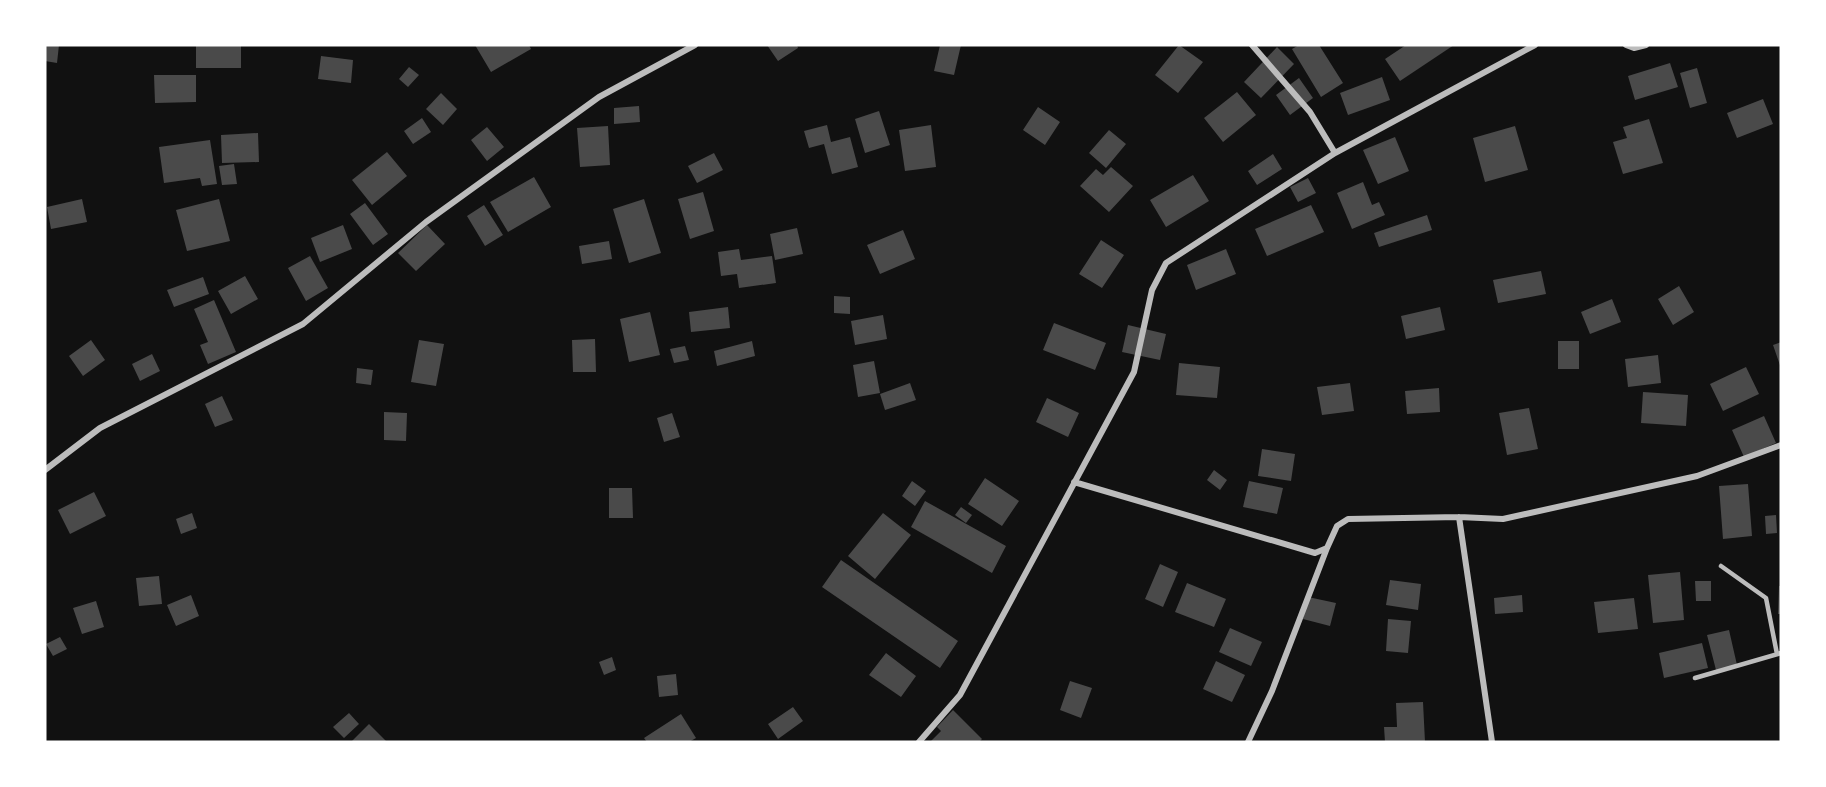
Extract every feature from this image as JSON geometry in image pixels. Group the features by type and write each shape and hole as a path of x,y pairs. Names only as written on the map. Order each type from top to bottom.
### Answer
{"street":[{"path":"45,470 100,428 303,324 426,222 599,97 695,45"},
{"path":"1252,45 1310,112 1335,153"},
{"path":"919,742 960,695 1134,372 1152,290 1166,263 1335,153 1535,45"},
{"path":"1626,45 1634,48 1646,45"},
{"path":"1248,742 1272,691 1327,548 1337,526 1348,519 1459,517 1503,519 1696,476 1781,445"},
{"path":"1074,482 1315,554 1327,548"},
{"path":"1459,517 1492,742"}],"lane":[{"path":"1695,678 1779,653 1766,598 1721,566"}],"building":[{"path":"45,45 59,45 57,63 45,61"},
{"path":"196,45 241,45 241,68 196,68"},
{"path":"475,45 529,45 531,49 491,72"},
{"path":"767,45 797,45 798,48 778,61"},
{"path":"940,45 961,45 954,75 934,71"},
{"path":"1179,45 1203,62 1178,93 1155,75"},
{"path":"1299,45 1319,45 1343,83 1321,97 1292,49"},
{"path":"1406,45 1454,45 1400,81 1385,59"},
{"path":"1277,47 1294,64 1261,98 1244,82"},
{"path":"321,56 353,60 351,83 318,79"},
{"path":"1670,63 1678,87 1635,100 1628,76"},
{"path":"409,67 419,75 408,87 399,79"},
{"path":"1697,68 1707,103 1690,108 1680,73"},
{"path":"154,75 196,75 196,102 155,103"},
{"path":"1382,77 1390,100 1348,115 1340,93"},
{"path":"1299,78 1313,98 1290,115 1276,95"},
{"path":"1237,92 1256,115 1223,142 1204,118"},
{"path":"441,93 457,109 443,125 426,109"},
{"path":"1763,99 1773,124 1737,138 1727,113"},
{"path":"639,106 640,122 614,124 614,108"},
{"path":"1038,107 1060,122 1045,145 1023,130"},
{"path":"879,111 890,145 865,153 855,119"},
{"path":"422,118 431,132 413,144 404,131"},
{"path":"1649,119 1663,163 1623,174 1613,142 1627,138 1623,127"},
{"path":"827,125 831,142 850,137 858,167 832,174 824,144 809,148 804,131"},
{"path":"931,125 936,167 905,171 899,130"},
{"path":"608,126 610,165 580,167 577,128"},
{"path":"1515,126 1528,170 1485,182 1473,138"},
{"path":"487,127 504,147 487,161 471,140"},
{"path":"1109,130 1126,144 1106,168 1089,153"},
{"path":"258,133 259,162 222,163 221,135"},
{"path":"1395,137 1409,171 1378,184 1363,150"},
{"path":"210,140 217,184 202,186 200,178 164,183 159,147"},
{"path":"387,152 407,176 372,205 352,180"},
{"path":"714,153 723,170 697,183 688,166"},
{"path":"1273,154 1282,169 1257,185 1248,171"},
{"path":"234,164 237,184 222,185 219,166"},
{"path":"1111,167 1133,186 1109,212 1080,186 1096,169 1103,175"},
{"path":"1193,175 1209,201 1166,227 1150,200"},
{"path":"534,177 551,207 508,232 490,202"},
{"path":"1308,178 1316,193 1298,202 1290,187"},
{"path":"1363,182 1372,205 1379,202 1385,215 1352,229 1337,193"},
{"path":"703,192 714,231 690,239 678,199"},
{"path":"82,199 87,222 51,229 47,207"},
{"path":"219,199 230,241 187,251 176,210"},
{"path":"644,199 661,253 629,263 613,209"},
{"path":"365,203 388,234 373,245 350,214"},
{"path":"484,205 503,235 485,246 467,216"},
{"path":"1311,205 1324,232 1267,256 1255,229"},
{"path":"1427,215 1432,230 1379,247 1374,233"},
{"path":"343,225 352,249 320,262 311,238"},
{"path":"427,225 445,244 416,271 398,253"},
{"path":"797,228 803,254 775,260 770,234"},
{"path":"903,230 915,259 880,274 867,245"},
{"path":"1101,240 1124,255 1102,288 1079,274"},
{"path":"609,241 612,259 582,264 579,246"},
{"path":"739,249 741,260 772,256 776,283 739,288 737,274 721,276 718,252"},
{"path":"1226,249 1236,274 1196,290 1187,265"},
{"path":"310,256 328,288 306,301 288,268"},
{"path":"1541,271 1546,294 1498,303 1493,280"},
{"path":"245,276 258,299 231,314 218,291"},
{"path":"203,277 209,294 174,307 167,290"},
{"path":"1679,286 1694,312 1673,325 1658,299"},
{"path":"834,296 850,297 850,314 834,313"},
{"path":"1612,299 1621,322 1590,334 1581,312"},
{"path":"214,300 236,352 208,364 200,345 208,342 194,309"},
{"path":"728,307 730,328 691,332 689,312"},
{"path":"1440,307 1445,330 1406,339 1401,316"},
{"path":"650,312 660,355 629,362 620,319"},
{"path":"883,315 887,339 855,345 851,321"},
{"path":"1054,323 1106,343 1095,370 1043,350"},
{"path":"1128,325 1166,334 1160,360 1122,352"},
{"path":"595,339 596,372 573,372 572,340"},
{"path":"91,340 105,360 83,376 69,356"},
{"path":"419,340 444,344 436,386 411,382"},
{"path":"752,341 755,356 717,366 714,351"},
{"path":"1558,341 1579,341 1579,369 1558,369"},
{"path":"1781,342 1781,368 1773,345"},
{"path":"685,346 689,360 674,363 670,349"},
{"path":"152,354 160,371 140,381 132,364"},
{"path":"1658,355 1661,383 1628,387 1625,359"},
{"path":"874,361 880,393 858,397 853,365"},
{"path":"1179,363 1220,367 1217,398 1176,395"},
{"path":"1746,367 1759,394 1723,411 1710,384"},
{"path":"357,368 373,370 371,385 356,383"},
{"path":"910,383 916,400 885,410 880,394"},
{"path":"1350,383 1354,411 1322,415 1317,387"},
{"path":"1439,388 1440,412 1407,414 1405,391"},
{"path":"1643,392 1688,395 1686,426 1641,423"},
{"path":"222,396 233,420 215,427 205,404"},
{"path":"1047,398 1079,413 1068,437 1036,422"},
{"path":"1529,408 1538,449 1507,455 1499,413"},
{"path":"384,412 407,413 406,441 384,440"},
{"path":"672,413 680,437 664,442 657,418"},
{"path":"1764,416 1776,443 1744,457 1732,430"},
{"path":"1262,449 1295,454 1291,481 1258,476"},
{"path":"1214,470 1227,480 1220,490 1207,480"},
{"path":"985,478 1019,501 1002,526 968,504"},
{"path":"912,481 926,491 915,506 902,496"},
{"path":"1249,481 1283,488 1277,514 1243,507"},
{"path":"1748,484 1752,536 1723,539 1719,486"},
{"path":"609,488 632,488 633,518 609,518"},
{"path":"94,492 106,516 70,534 58,510"},
{"path":"925,501 1006,546 992,573 911,527"},
{"path":"961,507 972,515 966,523 955,515"},
{"path":"192,513 197,528 181,534 176,519"},
{"path":"883,513 911,535 875,579 848,556"},
{"path":"1776,515 1777,533 1766,534 1765,516"},
{"path":"841,560 958,641 940,668 822,587"},
{"path":"1160,564 1178,572 1163,607 1145,599"},
{"path":"1680,572 1684,620 1653,623 1648,575"},
{"path":"159,576 162,604 139,606 136,578"},
{"path":"1390,580 1421,584 1418,610 1386,605"},
{"path":"1695,581 1711,581 1711,601 1696,601"},
{"path":"1187,583 1226,599 1214,627 1175,612"},
{"path":"1779,586 1781,586 1781,614 1778,614"},
{"path":"191,595 199,616 176,626 167,605"},
{"path":"1522,595 1523,612 1495,614 1494,598"},
{"path":"1308,597 1336,603 1330,626 1303,619"},
{"path":"1634,598 1638,629 1598,633 1594,602"},
{"path":"96,601 104,627 82,634 73,608"},
{"path":"1388,619 1411,621 1408,653 1386,651"},
{"path":"1230,628 1262,642 1251,666 1219,652"},
{"path":"1729,630 1737,665 1716,670 1707,635"},
{"path":"60,637 67,649 53,656 46,644"},
{"path":"1702,643 1708,668 1664,678 1659,653"},
{"path":"886,653 916,676 901,697 869,675"},
{"path":"612,657 616,670 604,675 599,662"},
{"path":"1216,661 1245,675 1232,702 1203,689"},
{"path":"676,674 678,695 659,697 657,676"},
{"path":"1070,681 1092,688 1081,718 1060,710"},
{"path":"1423,702 1425,742 1385,742 1384,727 1397,727 1396,703"},
{"path":"793,707 803,721 778,739 768,724"},
{"path":"953,710 982,739 979,742 930,742 941,731 937,727"},
{"path":"349,713 359,724 344,738 333,727"},
{"path":"681,714 696,738 689,742 647,742 644,738"},
{"path":"369,724 387,742 351,742"}]}
